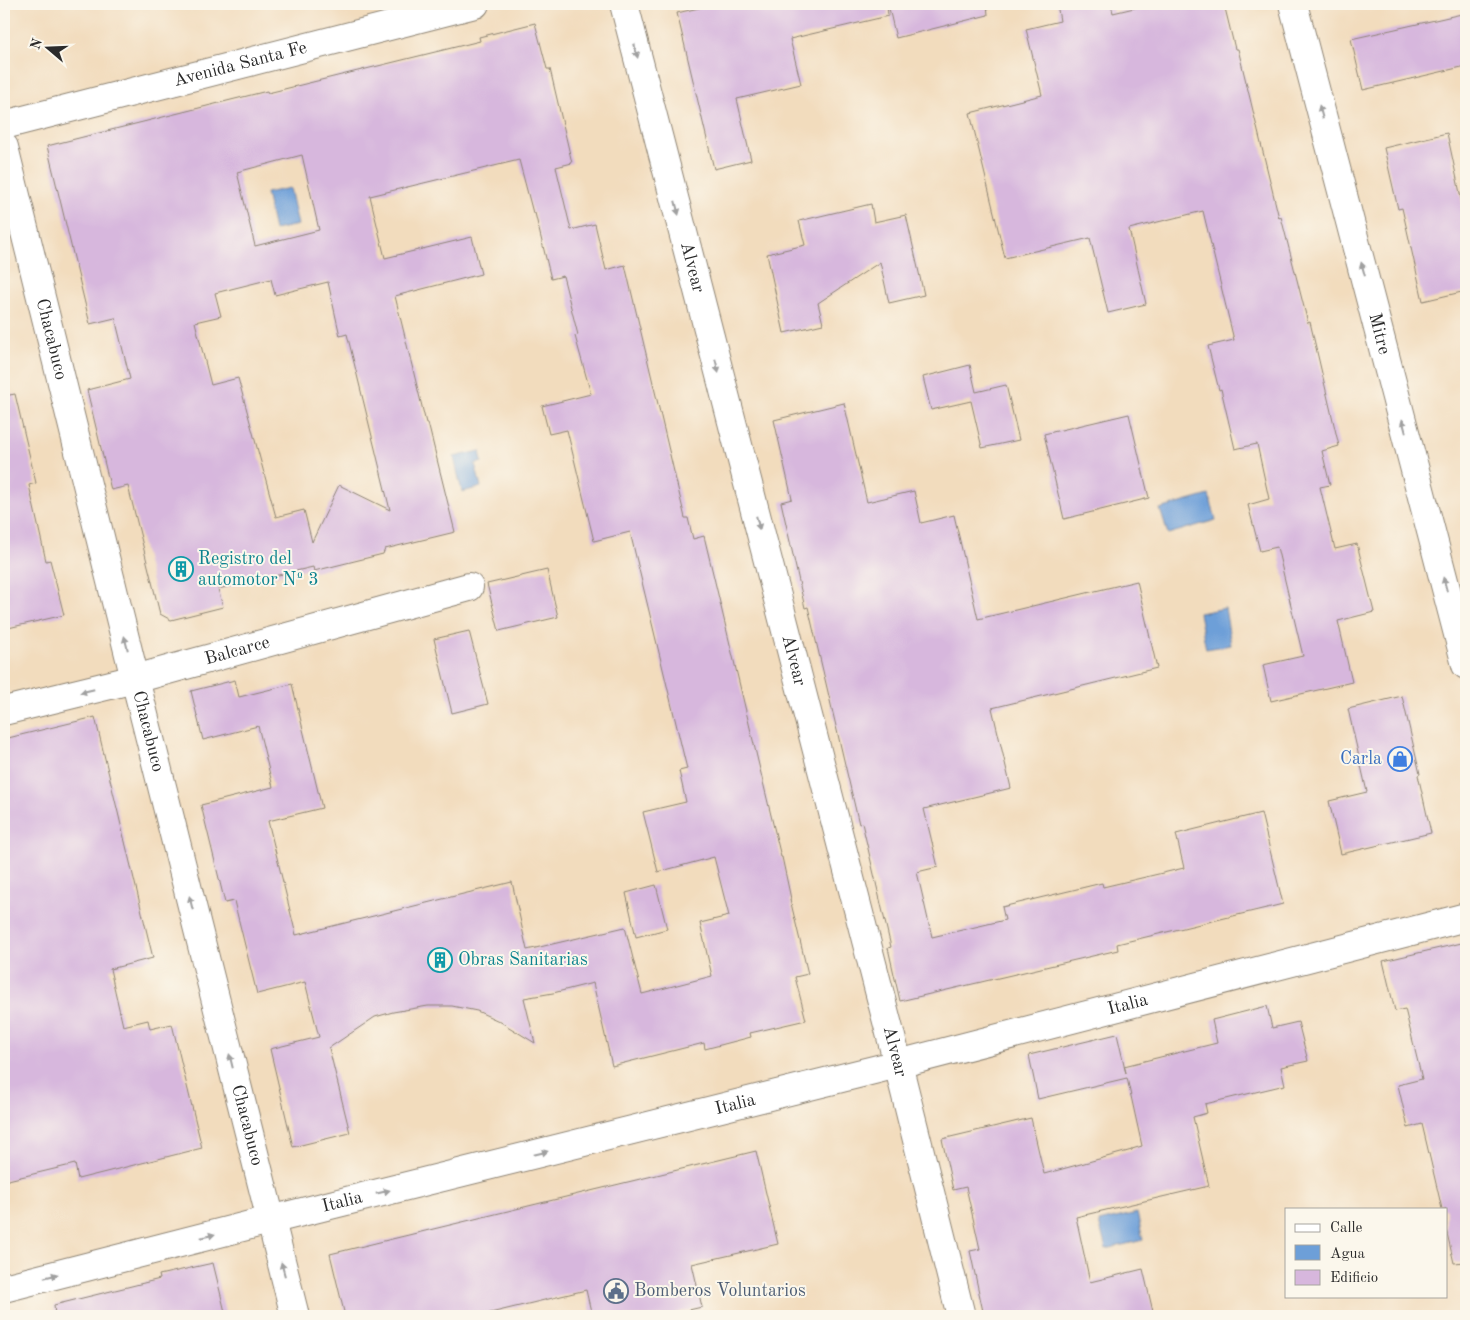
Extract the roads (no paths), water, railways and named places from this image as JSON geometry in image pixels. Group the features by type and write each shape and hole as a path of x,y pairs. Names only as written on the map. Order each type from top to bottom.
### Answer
{"street":[{"name":"Avenida Santa Fe","path":"4,125 476,4"},
{"name":"Alvear","path":"624,4 898,1064 961,1316"},
{"name":"Mitre","path":"1293,4 1466,665"},
{"name":"Chacabuco","path":"4,147 295,1316"},
{"name":"Balcarce","path":"4,711 135,679 469,587"},
{"name":"Italia","path":"4,1288 898,1064 1466,917"}],"water":[{"path":"290,188 298,225 274,230 266,193"},
{"path":"480,451 482,462 475,464 481,487 462,492 454,457"},
{"path":"1209,495 1216,520 1168,534 1160,509"},
{"path":"1225,608 1231,645 1206,649 1199,613"},
{"path":"1137,1213 1143,1240 1106,1249 1099,1222"}],"place":[{"name":"Registro del automotor Nº 3","path":"181,569"},
{"name":"Carla","path":"1400,759"},
{"name":"Obras Sanitarias","path":"440,960"},
{"name":"Bomberos Voluntarios","path":"616,1291"}]}
